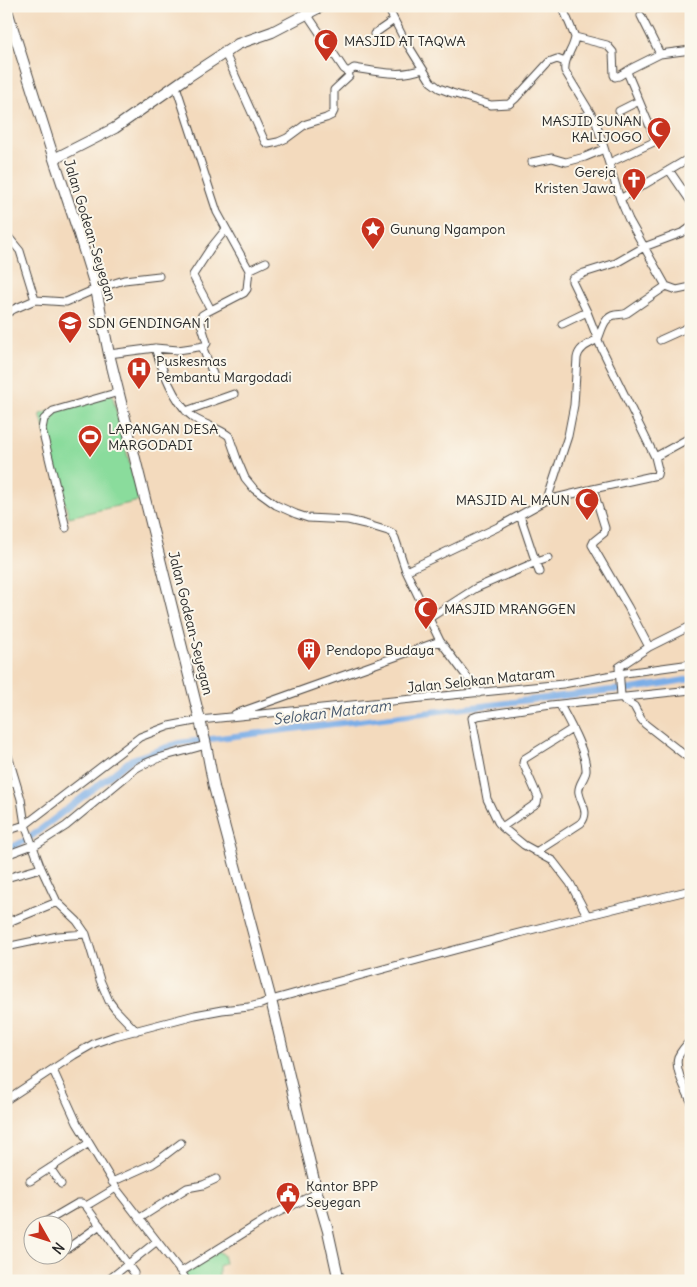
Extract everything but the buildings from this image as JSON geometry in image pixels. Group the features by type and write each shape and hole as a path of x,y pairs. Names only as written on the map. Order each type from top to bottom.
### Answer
{"main road":[{"path":"54,160 115,128 238,44 268,34 322,6"},
{"name":"Jalan Godean-Seyegan","path":"6,7 96,289 109,354 201,723 214,787 271,1000 339,1281"}],"street":[{"path":"387,6 402,37 431,82 444,90 491,105 506,105 513,101 550,62 557,59 565,62"},
{"path":"562,6 575,36 575,41 565,62 565,72 596,122 620,199 629,220 666,286 677,290 691,287"},
{"path":"307,14 344,69 348,72"},
{"path":"641,16 660,54"},
{"path":"374,34 394,20"},
{"path":"575,36 607,44 613,52 614,75 616,77 660,54 691,50"},
{"path":"225,53 265,142 268,144 287,138 306,124 332,116 334,111 334,90 348,77 348,72 354,68 385,73 412,73 422,69"},
{"path":"609,163 656,141 626,72"},
{"path":"109,354 154,348 178,350 205,346 207,343 200,320 202,315 244,293 246,289 249,270 217,212 176,86"},
{"path":"619,112 639,101"},
{"path":"571,121 590,114"},
{"path":"532,162 552,158 566,162 604,149"},
{"path":"620,199 691,157"},
{"path":"669,170 691,202"},
{"path":"406,571 520,516 547,500 657,475 655,457 598,339 572,279 616,264 644,247 691,228"},
{"path":"211,310 193,275 226,229"},
{"path":"6,234 20,251 35,300"},
{"path":"249,270 266,262"},
{"path":"6,314 35,300 66,302 96,289 124,280 159,276"},
{"path":"547,500 568,436 574,405 577,354 583,347 598,339 608,318 627,313 666,286"},
{"path":"562,324 587,312"},
{"path":"660,340 691,326"},
{"path":"202,346 213,374"},
{"path":"154,348 170,386 186,411 198,421 229,436 245,478 254,489 276,505 308,518 348,520 392,533 406,571 440,641 480,693"},
{"path":"66,528 42,429 44,419 53,411 119,392"},
{"path":"186,411 234,394"},
{"path":"655,457 691,437"},
{"path":"593,489 605,530 592,545 649,647"},
{"path":"520,516 540,560 539,572"},
{"path":"428,619 476,588 540,560"},
{"path":"689,627 649,647 620,665 618,674 622,697 634,706 642,721 691,760"},
{"path":"225,718 440,641"},
{"name":"Jalan Selokan Mataram","path":"6,831 25,825 140,736 169,726 201,723 225,718 564,684 691,664"},
{"path":"587,915 575,891 550,858 524,845 498,822 487,799 472,718 622,697 691,690"},
{"path":"536,852 581,823 586,811 578,790 586,773 586,764 560,705"},
{"path":"502,827 537,803 538,800 522,763 524,759 572,729"},
{"path":"6,855 32,845 66,826 142,765 206,744"},
{"path":"6,749 21,799 25,825 41,868 57,902 77,921 86,934 100,980 109,1001 114,1009 136,1031"},
{"path":"6,784 15,781"},
{"path":"6,878 41,868"},
{"path":"6,1100 89,1046 115,1036 195,1015 262,1004 386,967 691,890"},
{"path":"6,914 8,923 57,902"},
{"path":"6,946 58,936 86,934"},
{"path":"691,1040 678,1058 677,1068 687,1084 691,1101"},
{"path":"53,1070 77,1123 114,1185 187,1281"},
{"path":"30,1181 89,1143"},
{"path":"86,1206 114,1185 160,1160 181,1143"},
{"path":"50,1168 61,1184"},
{"path":"140,1218 187,1188 203,1185 216,1179"},
{"path":"182,1272 270,1216 317,1193"},
{"path":"60,1214 78,1204 82,1203 86,1206 134,1273"},
{"path":"72,1245 100,1225"},
{"path":"107,1281 157,1241"},
{"path":"118,1272 120,1281"}],"green space":[{"name":"LAPANGAN DESA MARGODADI","path":"112,394 139,501 69,517 40,414"},
{"path":"218,1251 223,1255 225,1263 219,1266 220,1281 187,1281 184,1276 187,1271"}],"waterway":[{"name":"Selokan Mataram","path":"6,850 28,839 132,759 178,743 632,689 691,679"}],"place":[{"name":"MASJID AT TAQWA","path":"326,62"},
{"name":"MASJID SUNAN KALIJOGO","path":"659,150"},
{"name":"Gereja Kristen Jawa","path":"634,201"},
{"name":"Gunung Ngampon","path":"373,250"},
{"name":"SDN GENDINGAN 1","path":"70,344"},
{"name":"Puskesmas Pembantu Margodadi","path":"139,390"},
{"name":"LAPANGAN DESA MARGODADI","path":"90,458"},
{"name":"MASJID AL MAUN","path":"587,521"},
{"name":"MASJID MRANGGEN","path":"426,630"},
{"name":"Pendopo Budaya","path":"309,671"},
{"name":"Kantor BPP Seyegan","path":"288,1215"}]}
